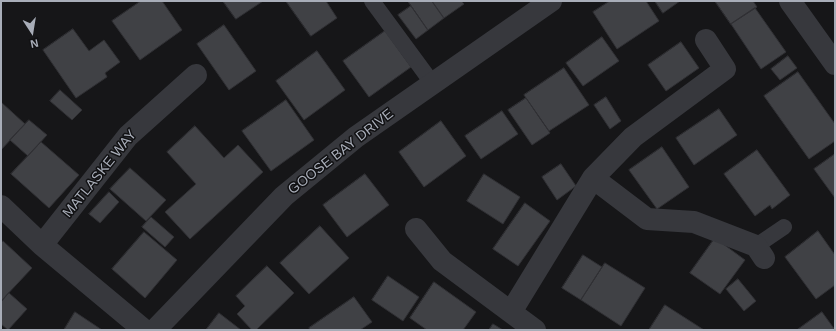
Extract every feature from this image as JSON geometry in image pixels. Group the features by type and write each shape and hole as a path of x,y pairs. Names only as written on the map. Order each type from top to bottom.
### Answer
{"street":[{"name":"GOOSE BAY DRIVE","path":"155,330 284,196 356,137 551,1"},
{"path":"790,1 835,64"},
{"path":"511,312 593,178 633,137 725,69 706,40"},
{"name":"MATLASKE WAY","path":"42,245 128,136 196,75"},
{"path":"593,178 647,219 694,222 760,252"},
{"path":"1,206 42,245 144,330"},
{"path":"416,229 442,261 534,330"}],"lane":[{"path":"372,1 434,84"},
{"path":"760,252 784,227"}],"building":[{"path":"141,1 162,1 182,30 140,60 112,21"},
{"path":"223,1 263,1 236,19"},
{"path":"286,1 326,1 337,18 311,36"},
{"path":"408,1 432,1 444,18 428,30"},
{"path":"432,1 461,1 464,4 444,18"},
{"path":"610,1 646,1 659,21 617,49 593,12"},
{"path":"655,1 680,1 663,13"},
{"path":"715,1 753,1 757,7 731,24"},
{"path":"411,6 428,30 416,39 398,15"},
{"path":"755,8 786,52 761,69 731,24"},
{"path":"224,25 256,71 229,90 197,44"},
{"path":"73,29 89,51 104,40 120,62 105,73 107,77 76,98 43,50"},
{"path":"385,31 411,67 369,97 343,61"},
{"path":"602,37 619,61 583,86 566,63"},
{"path":"681,42 699,68 666,91 648,65"},
{"path":"317,51 345,90 304,120 276,81"},
{"path":"788,56 797,68 780,80 771,69"},
{"path":"564,68 589,105 549,131 524,95"},
{"path":"798,72 835,124 835,141 809,159 764,96"},
{"path":"60,90 82,110 72,120 50,101"},
{"path":"606,97 621,121 610,129 594,105"},
{"path":"526,98 550,133 532,145 508,110"},
{"path":"286,100 314,140 271,171 242,131"},
{"path":"1,102 25,124 1,150"},
{"path":"719,109 737,135 694,165 676,138"},
{"path":"502,111 518,134 481,159 465,136"},
{"path":"29,120 47,135 28,156 10,140"},
{"path":"441,121 466,156 424,187 399,152"},
{"path":"195,126 224,158 238,145 263,172 190,239 165,212 196,184 167,152"},
{"path":"41,142 79,175 49,208 11,174"},
{"path":"662,147 689,187 657,209 629,170"},
{"path":"757,150 790,195 772,209 770,205 755,216 724,174"},
{"path":"835,154 835,198 814,169"},
{"path":"561,164 576,186 557,200 542,177"},
{"path":"130,168 166,200 146,221 110,189"},
{"path":"365,174 389,205 347,237 323,205"},
{"path":"484,174 520,197 503,224 467,201"},
{"path":"109,192 119,202 100,223 89,214"},
{"path":"525,203 550,221 518,266 493,249"},
{"path":"151,217 174,237 165,247 142,227"},
{"path":"320,226 349,258 309,294 280,263"},
{"path":"818,231 835,255 835,285 816,299 785,257"},
{"path":"144,232 177,260 145,298 112,269"},
{"path":"715,238 745,260 720,294 690,273"},
{"path":"3,241 32,268 2,300 1,243"},
{"path":"583,255 602,267 581,300 562,288"},
{"path":"605,263 645,288 621,326 581,300"},
{"path":"267,266 294,293 256,330 252,330 237,314 245,306 236,296"},
{"path":"388,276 419,297 403,321 372,300"},
{"path":"738,279 756,301 744,311 726,289"},
{"path":"434,282 476,312 463,330 427,330 410,318"},
{"path":"9,293 27,309 8,330 1,324 1,302"},
{"path":"354,297 372,322 360,330 310,330 309,328"},
{"path":"665,305 704,330 649,330"},
{"path":"75,312 102,330 64,330"},
{"path":"822,312 835,330 797,330"},
{"path":"219,313 241,330 206,330"},
{"path":"493,324 503,330 489,330"}]}
